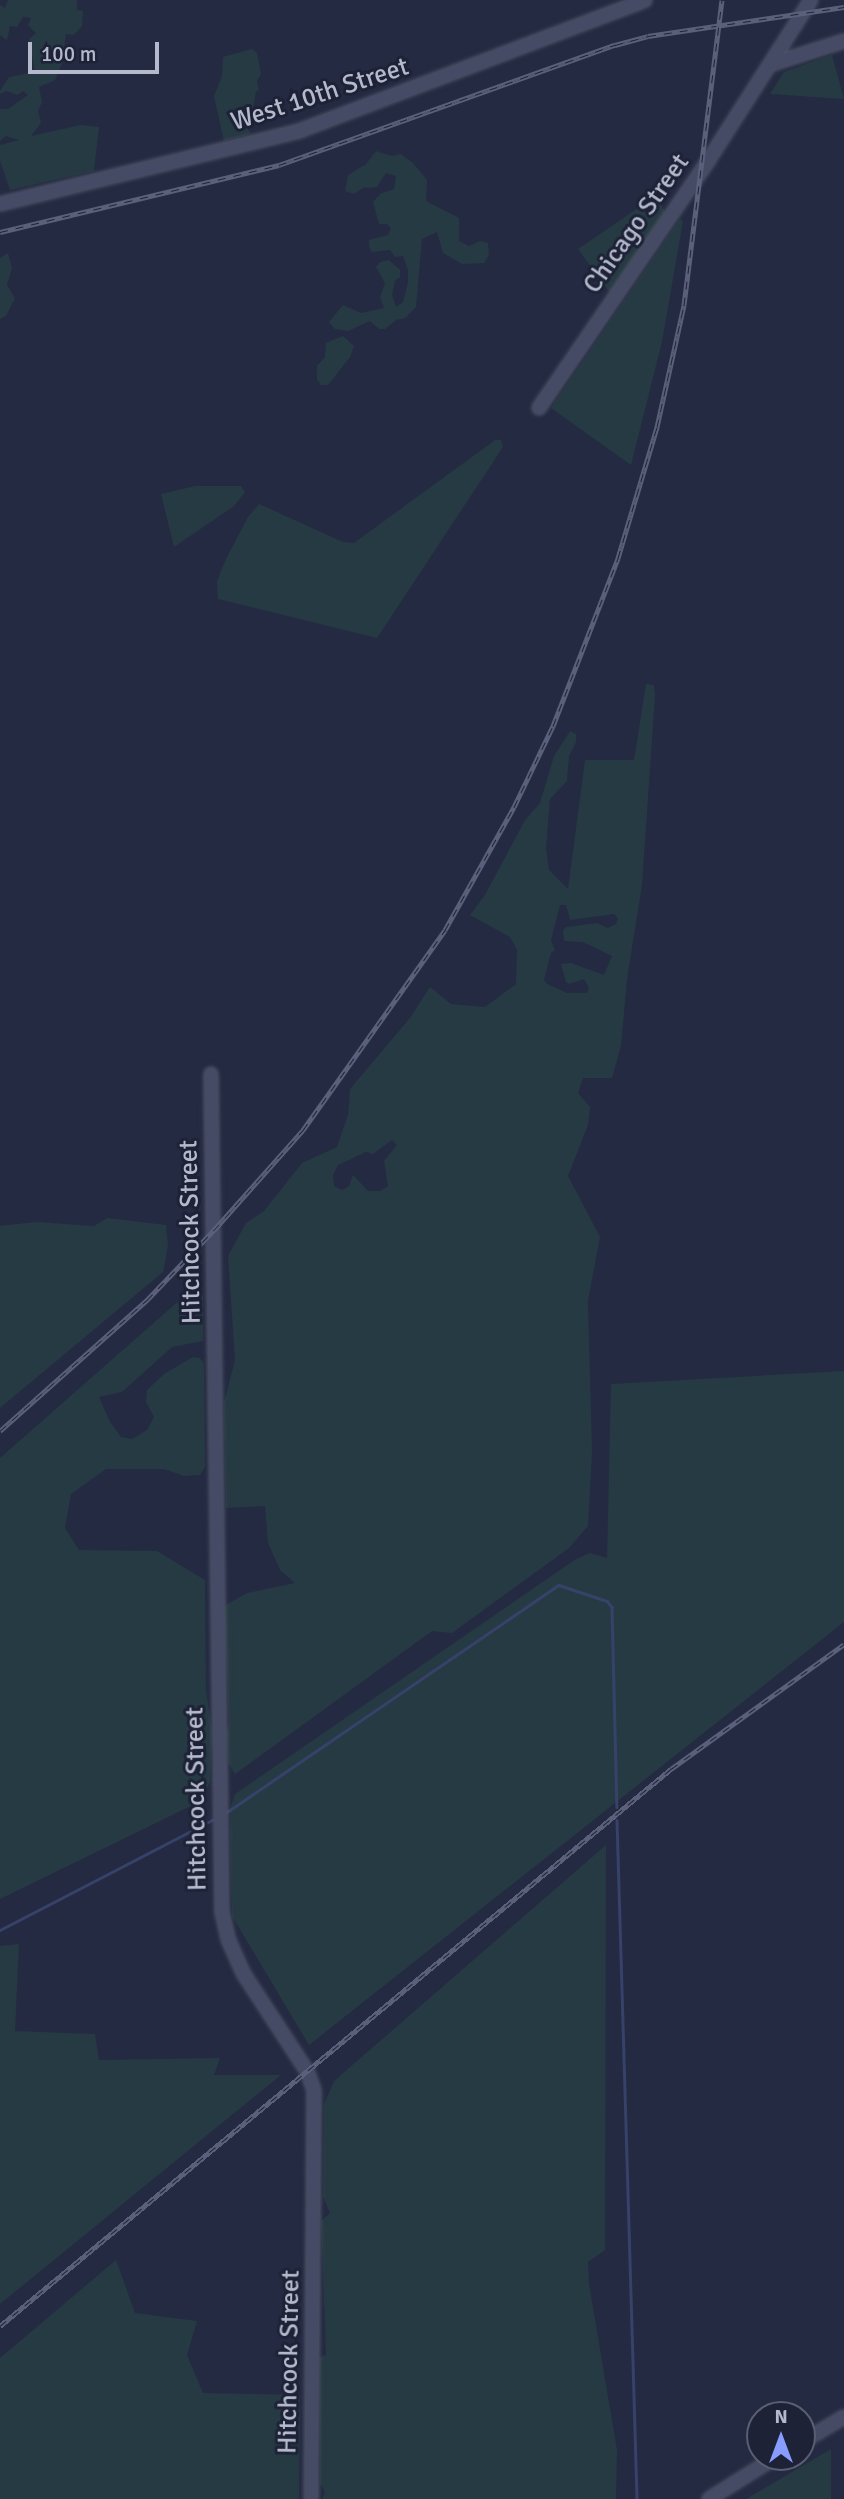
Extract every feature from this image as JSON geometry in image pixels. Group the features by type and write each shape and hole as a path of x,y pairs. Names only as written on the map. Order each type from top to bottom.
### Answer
{"street":[{"name":"West 10th Street","path":"0,204 299,131 645,0"},
{"name":"Chicago Street","path":"539,408 772,64 811,0"},
{"name":"Chicago Street","path":"772,64 792,42 820,0"},
{"path":"772,64 844,41"},
{"name":"Hitchcock Street","path":"211,1074 222,1912 228,1939 243,1973 307,2071 314,2090 311,2499"},
{"path":"816,2434 844,2417"},
{"path":"709,2499 754,2471"}],"shaded area":[{"path":"8,0 77,0 77,10 83,11 82,26 74,35 66,34 62,63 55,80 39,87 42,102 38,111 41,123 31,136 81,125 99,127 94,171 10,190 0,161 0,145 19,140 6,136 0,141 0,109 8,109 28,95 23,91 17,95 7,91 0,94 0,91 9,77 35,72 29,39 36,33 28,25 31,18 23,17 17,27 10,26 7,40 0,35 0,5 5,8"},
{"path":"252,49 257,53 261,74 257,81 259,90 256,91 253,109 245,112 242,119 251,134 224,141 214,96 222,76 223,57"},
{"path":"832,55 844,99 770,94 784,72"},
{"path":"376,151 392,156 401,154 413,163 427,180 426,201 459,218 459,241 469,246 480,241 488,243 489,255 484,263 462,264 443,253 437,232 422,239 416,307 405,318 396,320 385,329 379,329 370,321 348,331 335,329 329,322 343,305 361,313 384,308 380,297 385,283 376,267 380,262 389,260 400,270 400,277 395,281 392,295 396,307 403,302 408,282 408,270 403,256 395,257 390,250 372,252 369,246 369,240 388,235 391,228 387,224 379,224 373,202 380,194 394,189 396,176 386,173 377,187 363,188 354,194 345,191 348,175 366,164"},
{"path":"648,201 660,203 665,212 610,293 578,249"},
{"path":"680,219 683,221 662,342 631,465 551,408"},
{"path":"8,253 12,268 7,285 15,298 6,316 0,319 0,258"},
{"path":"343,336 354,346 350,357 328,385 321,385 317,380 317,366 325,357 326,343"},
{"path":"495,440 501,440 503,447 377,638 218,599 217,581 226,559 248,517 259,504 343,542 354,543"},
{"path":"195,486 241,486 245,492 234,506 174,547 161,494"},
{"path":"646,684 654,685 642,885 627,979 621,1046 612,1078 583,1078 578,1093 590,1107 588,1125 568,1176 600,1237 588,1301 592,1452 588,1526 569,1548 452,1633 432,1631 235,1774 228,1763 226,1734 229,1723 224,1606 247,1593 295,1583 280,1570 268,1543 265,1506 226,1508 224,1403 235,1360 228,1256 246,1223 264,1211 302,1163 337,1147 348,1115 350,1089 410,1018 430,987 451,1004 485,1007 516,984 517,950 510,937 470,915 485,895 525,820 540,803 554,756 570,731 576,734 576,742 569,756 567,781 550,799 546,848 549,870 568,889 585,760 634,760","holes":["560,905 566,905 570,920 614,914 618,918 616,924 608,928 597,923 566,927 563,931 564,941 583,942 612,956 604,975 571,963 561,964 566,982 569,984 584,979 589,988 587,993 567,993 544,980 551,953 555,950 551,940","392,1140 397,1145 384,1161 388,1186 380,1191 368,1191 353,1175 349,1186 342,1190 334,1186 333,1175 338,1165 366,1152 373,1154"]},
{"path":"107,1218 166,1225 168,1246 163,1272 0,1408 0,1226 36,1222 94,1226"},
{"path":"190,1291 203,1294 203,1341 172,1347 122,1392 99,1397 110,1422 121,1437 132,1439 147,1430 154,1417 146,1402 147,1390 164,1374 193,1357 200,1358 204,1364 205,1467 200,1475 184,1476 164,1469 106,1469 71,1494 65,1528 79,1550 157,1551 205,1580 206,1689 212,1732 210,1782 201,1801 0,1899 0,1458"},
{"path":"844,1371 844,1622 309,2045 232,1916 230,1829 231,1806 235,1794 576,1559 590,1553 607,1558 611,1384"},
{"path":"606,1845 605,2250 588,2262 589,2284 617,2450 616,2499 322,2499 325,2492 320,2483 319,2357 326,2355 321,2221 330,2213 323,2196 324,2104 334,2081"},
{"path":"19,1944 15,2031 95,2034 99,2060 220,2058 214,2075 281,2075 0,2304 0,1946"},
{"path":"116,2260 135,2313 197,2321 187,2355 203,2393 300,2395 299,2499 0,2499 0,2358"},
{"path":"831,2449 831,2499 746,2499 794,2471 816,2471 816,2458"}],"waterway":[{"path":"227,1812 559,1585 607,1601 612,1607 617,1807"},
{"path":"0,1930 212,1820"},
{"path":"617,1820 637,2499"}],"railway":[{"path":"0,1431 147,1300 303,1130 445,930 514,807 553,726 618,558 657,427 684,305 722,0"},
{"path":"0,232 279,165 615,45 648,36 844,7"},
{"path":"0,2326 671,1769 844,1644"}]}
